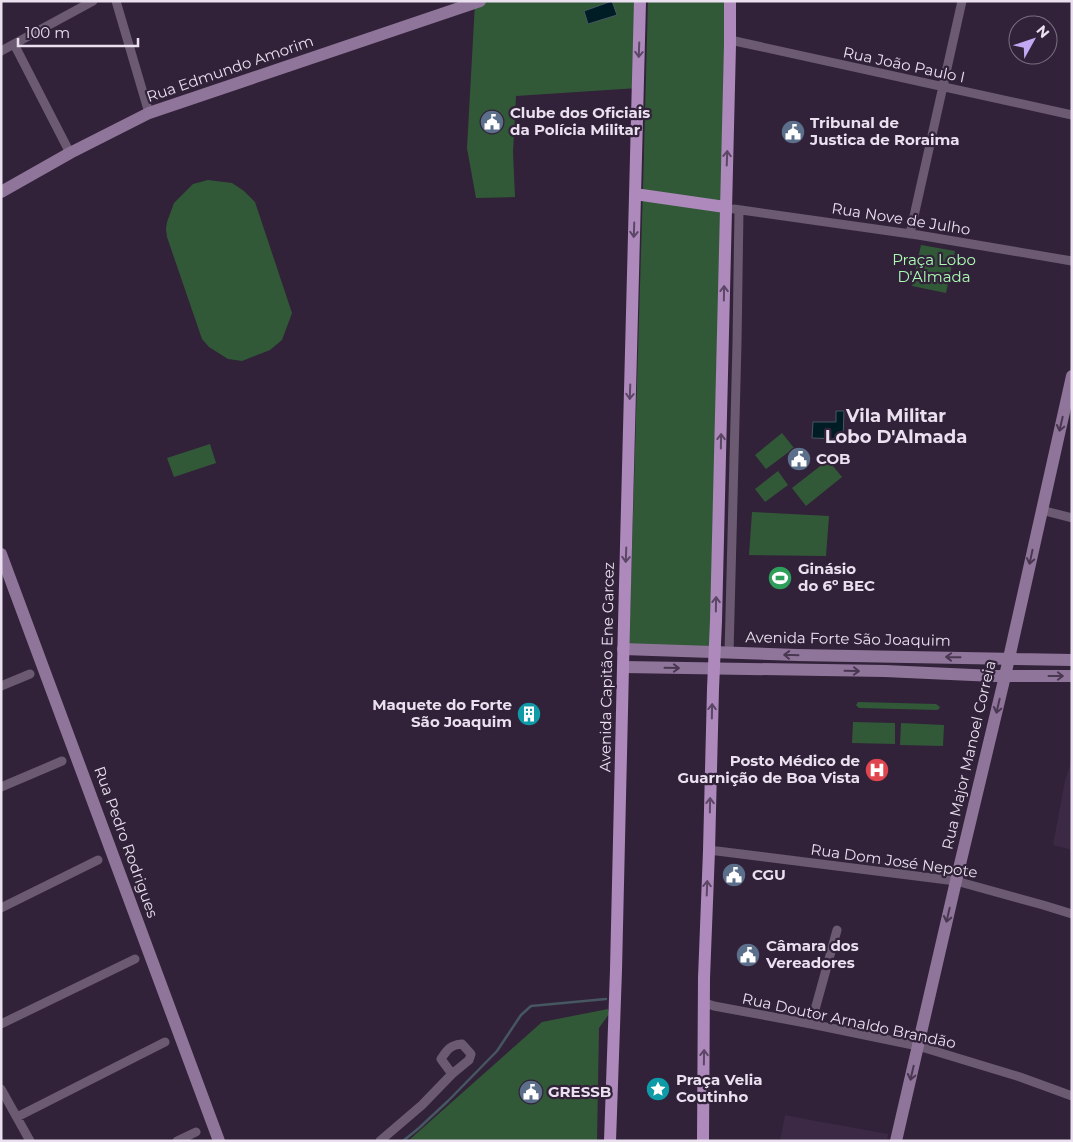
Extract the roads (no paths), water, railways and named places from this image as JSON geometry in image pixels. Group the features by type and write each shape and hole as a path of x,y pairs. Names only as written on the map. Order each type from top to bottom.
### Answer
{"main road":[{"name":"Avenida Capitão Ene Garcez","path":"610,1141 616,980 640,1"},
{"path":"703,1141 704,978 715,653 730,1"},
{"path":"635,194 726,207"}],"street":[{"path":"1,51 93,1"},
{"path":"116,1 149,113"},
{"name":"Rua Edmundo Amorim","path":"1,192 70,153 149,113 462,4 480,1"},
{"path":"910,234 962,1"},
{"name":"Rua João Paulo I","path":"730,40 1072,115"},
{"path":"14,44 70,153"},
{"name":"Rua Nove de Julho","path":"726,207 910,234 1072,261"},
{"path":"729,653 739,210"},
{"name":"Rua Major Manoel Correia","path":"896,1141 1071,385"},
{"path":"1041,510 1072,518"},
{"name":"Rua Pedro Rodrigues","path":"1,554 219,1141"},
{"name":"Avenida Forte São Joaquim","path":"623,649 754,654 1072,660"},
{"path":"753,669 754,654"},
{"path":"884,656 885,671"},
{"name":"Avenida Forte São Joaquim","path":"623,667 1072,676"},
{"path":"1,686 30,674"},
{"path":"1,787 62,761"},
{"name":"Rua Dom José Nepote","path":"709,851 956,881 1072,914"},
{"path":"1,908 98,860"},
{"path":"811,1024 837,930"},
{"path":"1,1024 135,959"},
{"name":"Rua Doutor Arnaldo Brandão","path":"704,1003 918,1046 1020,1076 1072,1096"},
{"path":"17,1117 165,1042"},
{"path":"380,1141 422,1105 452,1074"},
{"path":"1,1089 30,1141"},
{"path":"177,1141 196,1132"}],"water":[{"path":"612,1 617,15 588,24 584,11"},
{"path":"836,411 844,411 843,439 812,438 813,422 836,422"}],"waterway":[{"path":"403,1141 448,1101 497,1051 521,1015 531,1006 606,999"}],"place":[{"name":"Clube dos Oficiais da Polícia Militar","path":"492,122"},
{"name":"Tribunal de Justica de Roraima","path":"793,132"},
{"name":"COB","path":"799,459"},
{"name":"Ginásio do 6º BEC","path":"780,578"},
{"name":"Maquete do Forte São Joaquim","path":"529,714"},
{"name":"Posto Médico de Guarnição de Boa Vista","path":"877,770"},
{"name":"CGU","path":"734,875"},
{"name":"Câmara dos Vereadores","path":"748,955"},
{"name":"Praça Velia Coutinho","path":"658,1089"},
{"name":"GRESSB","path":"531,1092"}],"district":[{"name":"Vila Militar Lobo D'Almada","path":"896,426"}],"park label":[{"name":"Praça Lobo D'Almada","path":"934,268"}]}
